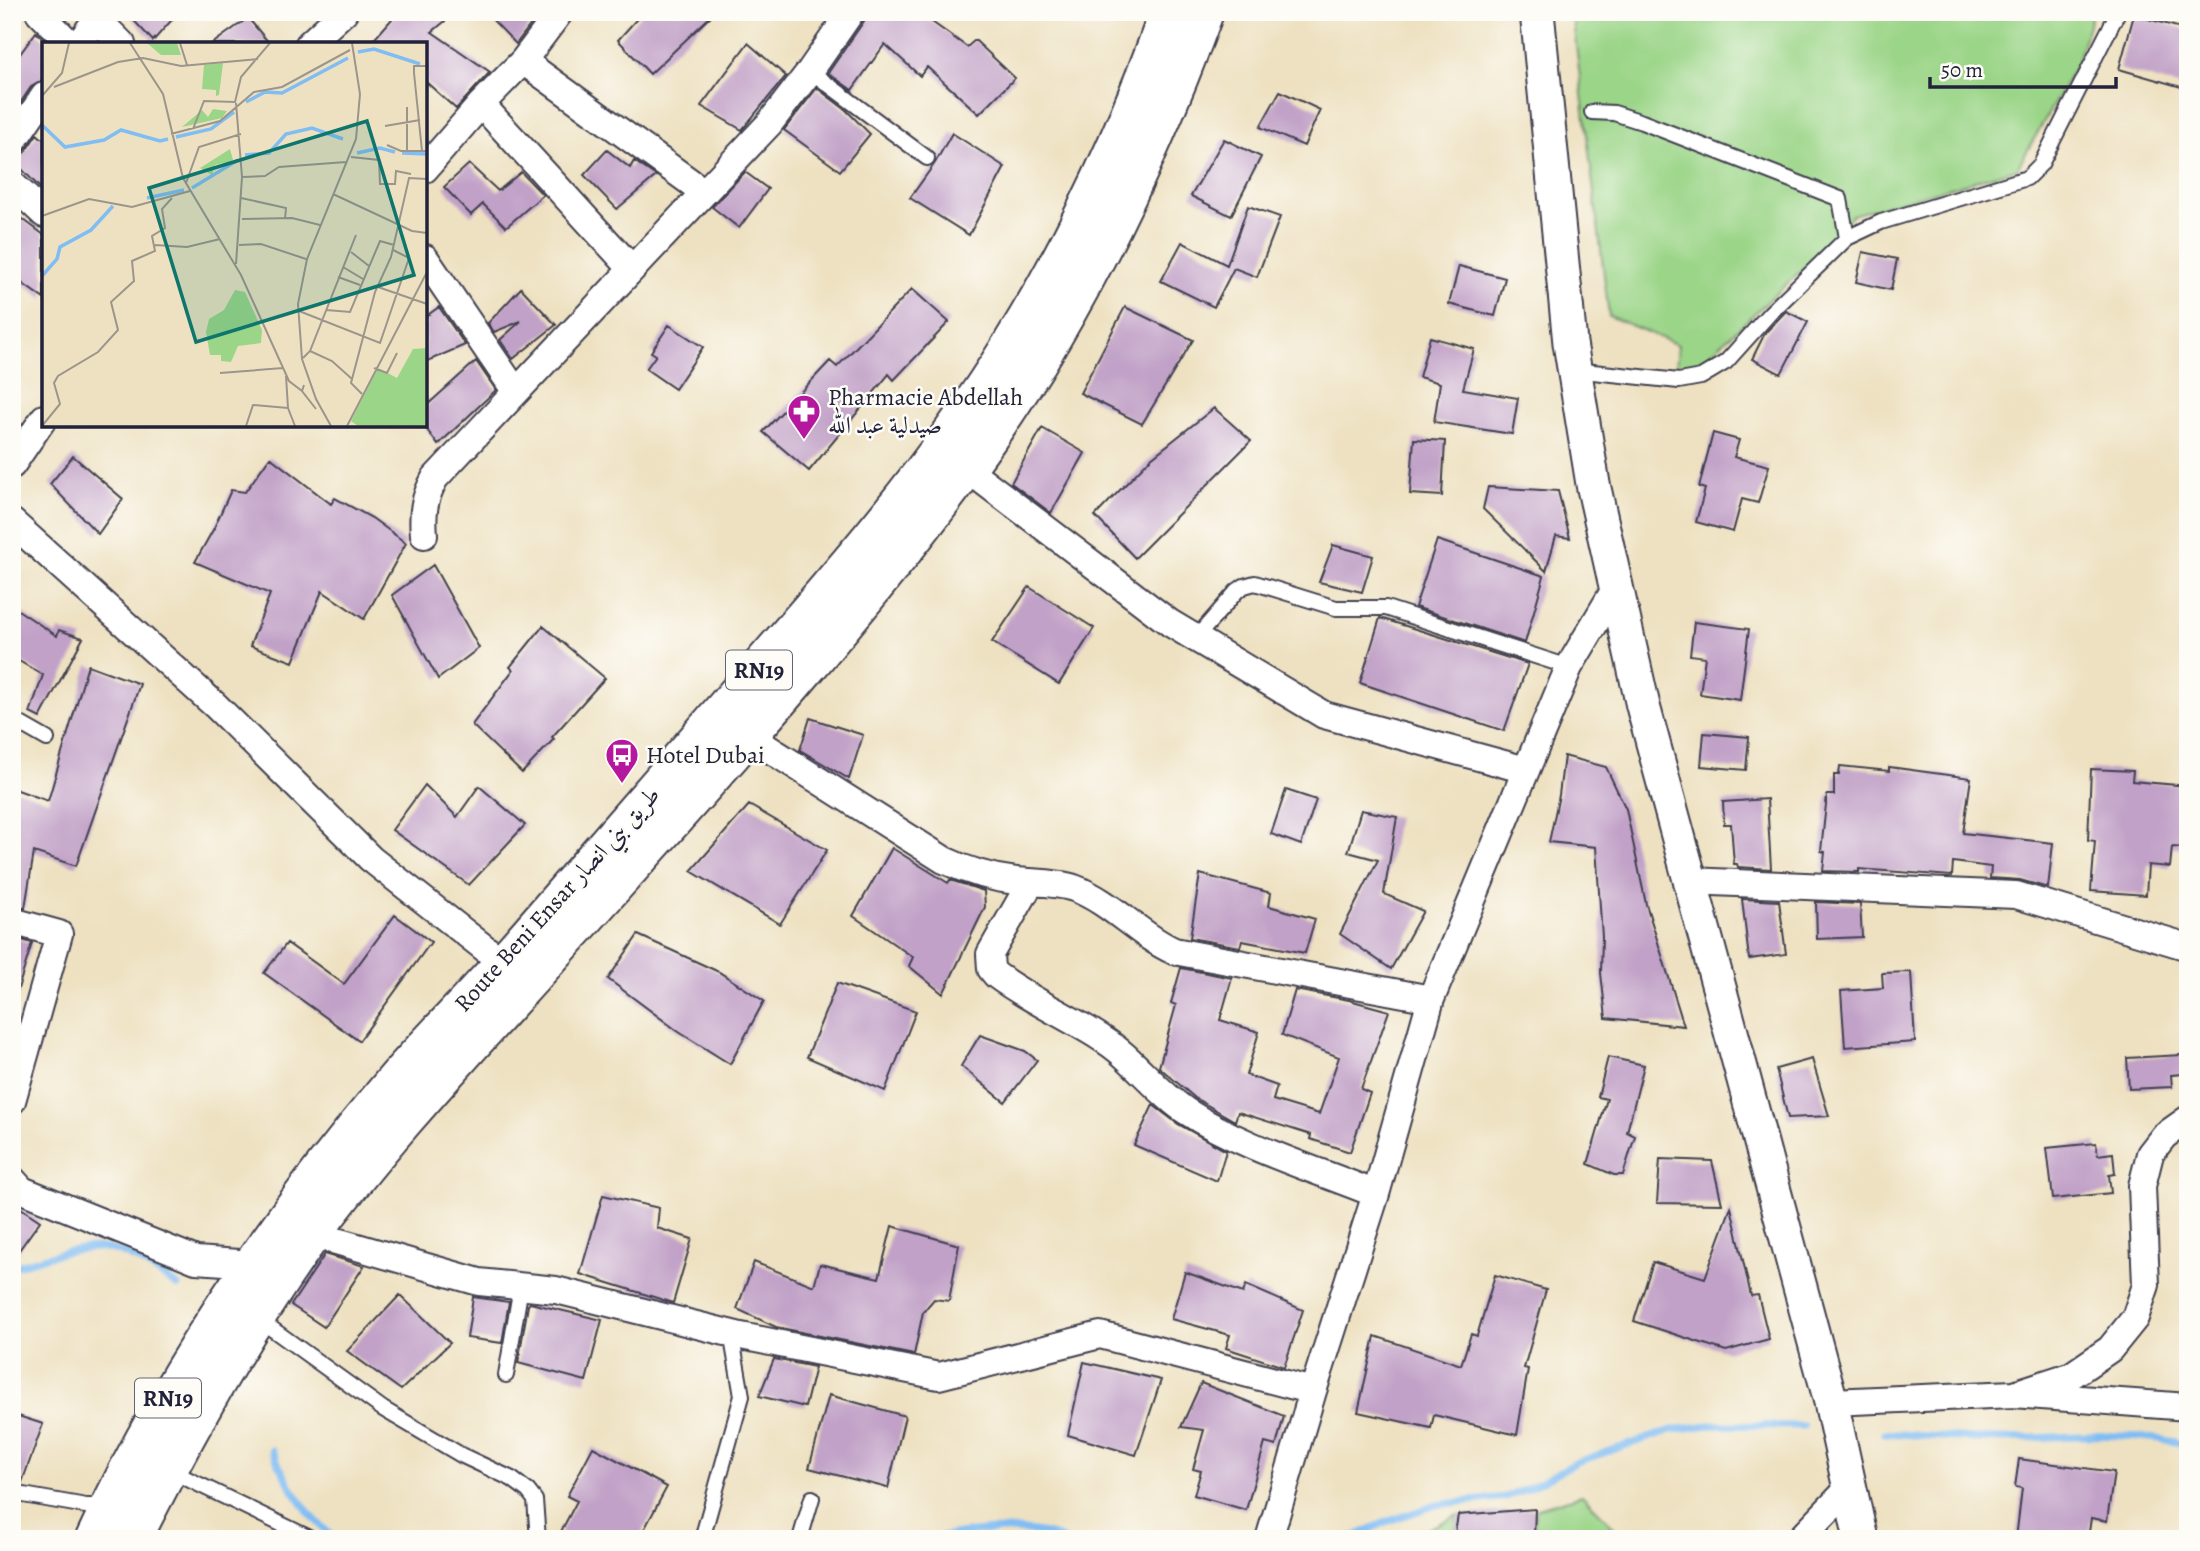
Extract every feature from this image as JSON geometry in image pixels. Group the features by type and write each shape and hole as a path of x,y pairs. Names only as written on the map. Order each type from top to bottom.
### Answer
{"highway":[{"name":"Route Beni Ensar طريق بني انصار","path":"102,1522 177,1382 253,1264 297,1229 380,1147 452,1063 515,972 732,725 840,629 953,459 1011,346 1075,234 1130,118 1169,12"},
{"name":"Route Beni Ensar طريق بني انصار","path":"953,459 1037,361 1101,248 1157,131 1204,12"},
{"name":"Route Beni Ensar طريق بني انصار","path":"132,1539 167,1469 255,1317 297,1229"}],"street":[{"path":"39,12 68,42"},
{"path":"311,42 344,12"},
{"path":"427,167 481,104 523,61 560,12"},
{"path":"424,536 422,514 426,495 435,478 769,124 851,12"},
{"path":"1537,12 1574,370 1593,484 1643,706 1831,1402 1861,1539"},
{"path":"80,42 99,16 120,42"},
{"path":"523,61 704,192"},
{"path":"481,104 632,269"},
{"path":"12,143 40,109"},
{"path":"12,184 42,212"},
{"path":"427,261 516,392"},
{"path":"12,465 42,421"},
{"path":"953,459 1170,623 1324,715 1526,770"},
{"path":"12,522 216,706 371,859 515,972"},
{"path":"1269,1539 1376,1194 1432,999 1569,667 1617,586"},
{"path":"732,725 943,860 980,875 1071,887 1091,895 1157,943 1174,951 1432,999"},
{"path":"1690,881 2016,895 2188,947"},
{"path":"1031,882 990,954 991,969 996,975 1118,1049 1187,1112 1240,1139 1376,1194"},
{"path":"12,921 59,934 12,1101"},
{"path":"2014,1394 2072,1375 2110,1349 2135,1318 2146,1285 2142,1186 2150,1154 2164,1136 2188,1119"},
{"path":"12,1180 22,1190 196,1260 253,1264"},
{"path":"297,1229 479,1282 556,1290 731,1333 939,1376 1100,1335 1313,1391"},
{"path":"1831,1402 2014,1394 2188,1407"},
{"path":"1800,1539 1850,1487"}],"lane":[{"path":"1574,370 1679,381 1701,377 1726,362 1770,313 1847,238 1881,222 2027,178 2041,164 2118,12"},
{"path":"810,71 927,158"},
{"path":"1592,112 1614,113 1642,122 1840,199 1847,238"},
{"path":"1196,638 1237,591 1255,583 1336,608 1386,608 1569,667"},
{"path":"12,719 47,739"},
{"path":"506,1375 521,1286"},
{"path":"255,1317 383,1409 461,1455 512,1479 528,1490 535,1500 538,1539"},
{"path":"702,1539 742,1396 731,1333"},
{"path":"167,1469 312,1539"},
{"path":"12,1493 86,1506 102,1522"},
{"path":"800,1539 812,1499"}],"green space":[{"path":"1572,12 2093,12 2077,63 2017,169 1852,215 1827,247 1698,365 1676,369 1678,345 1609,316"},
{"path":"1582,1495 1626,1539 1534,1539 1535,1509"},
{"path":"1458,1515 1454,1539 1406,1539"}],"building":[{"path":"126,12 179,12 153,41"},
{"path":"398,12 456,12 432,32 490,72 456,109 427,83 427,42 372,42"},
{"path":"485,12 540,12 516,44"},
{"path":"643,12 715,12 650,74 618,40"},
{"path":"867,12 918,12 967,47 975,40 1015,78 979,114 927,67 920,76 885,44 852,90 828,73 864,21"},
{"path":"2134,15 2188,30 2188,89 2119,69"},
{"path":"248,18 268,42 215,42"},
{"path":"36,32 44,40 42,81 31,87 12,115 12,65"},
{"path":"748,43 786,76 742,130 701,106"},
{"path":"817,88 846,110 870,134 840,171 784,130"},
{"path":"1280,91 1320,110 1304,146 1260,127"},
{"path":"952,133 1005,167 969,235 910,198"},
{"path":"37,134 42,138 42,190 12,159 25,152"},
{"path":"1224,139 1261,157 1231,216 1191,196"},
{"path":"607,150 630,168 634,161 656,176 617,209 584,175"},
{"path":"469,164 498,191 521,172 543,195 506,227 483,204 471,215 444,187"},
{"path":"745,172 768,189 739,228 712,207"},
{"path":"1248,206 1280,217 1257,277 1234,268 1214,307 1161,281 1182,242 1227,265"},
{"path":"12,211 42,234 42,298 12,276"},
{"path":"1863,252 1897,259 1891,290 1856,282"},
{"path":"1459,266 1505,278 1495,316 1449,304"},
{"path":"521,288 556,325 513,359 500,340 521,321 494,332 488,323"},
{"path":"912,289 949,322 894,380 889,374 809,471 763,432 830,361 837,367"},
{"path":"439,307 465,345 427,361 427,316"},
{"path":"1125,307 1193,340 1142,424 1080,393"},
{"path":"1786,311 1808,322 1781,374 1752,359 1765,333"},
{"path":"669,325 703,347 675,389 646,369 656,355 651,352"},
{"path":"1430,337 1474,349 1463,389 1518,398 1512,434 1434,422 1440,383 1419,377"},
{"path":"476,361 496,390 438,445 425,427 427,405"},
{"path":"1214,408 1251,441 1135,558 1095,516 1150,459"},
{"path":"1042,428 1085,453 1051,513 1011,483"},
{"path":"1713,433 1739,440 1734,457 1769,466 1758,503 1742,499 1733,532 1696,522 1705,489 1699,487"},
{"path":"1414,439 1445,441 1442,496 1410,494"},
{"path":"73,456 123,499 98,534 50,484"},
{"path":"270,457 331,504 335,498 372,518 406,543 364,619 322,591 293,662 250,646 270,594 195,562 231,490 245,492"},
{"path":"1488,487 1558,491 1570,538 1556,536 1546,571 1483,509"},
{"path":"1437,540 1544,576 1525,643 1415,607"},
{"path":"1333,545 1373,556 1362,592 1319,582"},
{"path":"433,565 479,648 438,679 392,595"},
{"path":"1029,587 1094,628 1059,684 992,642"},
{"path":"12,606 57,636 59,630 83,638 40,718 30,713 43,675 12,657"},
{"path":"1380,618 1528,664 1504,731 1360,683"},
{"path":"1694,622 1749,629 1740,700 1700,694 1705,657 1690,655"},
{"path":"543,626 605,678 522,773 472,725 513,670 510,667"},
{"path":"88,665 140,684 76,866 34,852 25,908 12,906 12,788 48,801"},
{"path":"810,718 863,735 849,779 800,750"},
{"path":"1704,733 1749,737 1746,770 1701,766"},
{"path":"1564,756 1606,767 1626,809 1646,904 1684,1026 1606,1018 1601,973 1602,937 1596,847 1549,842"},
{"path":"1840,766 1889,771 1889,767 1971,778 1963,833 2053,843 2048,888 2020,880 1990,878 1991,867 1953,862 1952,876 1859,869 1859,872 1823,871 1825,852 1821,851 1827,795 1834,795 1834,775 1839,775"},
{"path":"2091,769 2133,771 2132,781 2188,786 2188,848 2172,847 2170,867 2148,865 2146,895 2091,891 2095,841 2088,840"},
{"path":"425,785 457,817 479,786 525,825 469,885 392,830"},
{"path":"1286,790 1316,800 1301,845 1271,834"},
{"path":"1767,799 1771,869 1738,867 1734,864 1731,824 1724,824 1723,802"},
{"path":"749,805 827,850 780,924 691,871"},
{"path":"1361,810 1397,817 1384,894 1423,911 1391,969 1340,934 1378,860 1348,852"},
{"path":"892,848 948,883 950,880 984,891 985,907 943,994 909,966 913,957 853,916"},
{"path":"1200,874 1271,893 1269,906 1315,919 1305,953 1242,941 1240,947 1190,938"},
{"path":"1742,899 1779,901 1786,954 1749,959"},
{"path":"1816,902 1860,904 1862,937 1817,939"},
{"path":"395,915 431,942 359,1041 264,973 287,943 344,984"},
{"path":"638,935 719,972 764,1001 730,1064 679,1032 608,979"},
{"path":"12,937 32,943 17,992 12,991"},
{"path":"1181,968 1232,978 1220,1020 1259,1032 1246,1075 1277,1086 1273,1100 1319,1114 1339,1057 1282,1035 1295,990 1389,1011 1361,1089 1370,1093 1350,1152 1310,1139 1311,1135 1238,1112 1235,1121 1195,1098 1159,1067 1176,1005 1171,1003"},
{"path":"1911,972 1915,1042 1845,1047 1841,991 1883,988 1882,973"},
{"path":"837,983 916,1011 885,1091 807,1057"},
{"path":"980,1035 1025,1051 1037,1060 1005,1102 961,1066"},
{"path":"2182,1055 2183,1074 2171,1075 2172,1087 2129,1089 2127,1058"},
{"path":"1608,1057 1644,1065 1627,1132 1635,1136 1623,1175 1614,1175 1588,1164 1607,1099 1598,1097"},
{"path":"1812,1059 1829,1116 1788,1118 1776,1069"},
{"path":"1153,1105 1178,1124 1226,1151 1217,1181 1134,1145"},
{"path":"2096,1143 2098,1155 2113,1153 2115,1174 2109,1175 2111,1193 2053,1199 2047,1148"},
{"path":"1660,1159 1712,1161 1722,1204 1657,1203"},
{"path":"603,1195 659,1208 657,1228 692,1239 673,1303 580,1274"},
{"path":"12,1202 40,1221 12,1260"},
{"path":"1731,1207 1751,1296 1758,1295 1769,1339 1726,1351 1634,1321 1653,1262 1705,1278"},
{"path":"892,1226 959,1245 949,1301 934,1299 923,1312 914,1355 776,1327 737,1309 754,1262 814,1286 820,1264 879,1278"},
{"path":"325,1254 364,1266 324,1327 291,1305"},
{"path":"1185,1272 1243,1293 1246,1285 1303,1310 1284,1367 1226,1348 1230,1335 1171,1319"},
{"path":"1495,1275 1546,1290 1524,1368 1528,1369 1517,1435 1434,1415 1431,1428 1358,1412 1375,1336 1461,1365 1471,1334 1477,1336"},
{"path":"400,1295 450,1343 401,1390 347,1351"},
{"path":"473,1297 509,1302 502,1343 467,1338"},
{"path":"530,1303 602,1320 586,1381 518,1363"},
{"path":"774,1359 815,1367 805,1407 759,1396"},
{"path":"1084,1362 1161,1380 1136,1455 1068,1435"},
{"path":"1201,1383 1284,1416 1276,1446 1265,1443 1246,1510 1194,1495 1201,1471 1193,1469 1204,1430 1181,1427"},
{"path":"829,1395 905,1416 888,1488 809,1468"},
{"path":"12,1414 43,1424 21,1485 12,1484"},
{"path":"593,1447 667,1487 639,1539 557,1539 577,1501 567,1496"},
{"path":"2019,1459 2114,1472 2107,1521 2091,1518 2088,1539 2016,1539 2022,1488 2015,1487"},
{"path":"1535,1509 1534,1539 1454,1539 1458,1515"}],"waterway":[{"path":"12,1267 74,1250 110,1249 136,1259 178,1286"},
{"path":"1348,1539 1386,1522 1436,1505 1506,1497 1577,1462 1672,1430 1709,1425 1803,1426"},
{"path":"1884,1433 1986,1439 2119,1436 2166,1440 2188,1445"},
{"path":"272,1450 298,1499 315,1520 336,1539"},
{"path":"932,1539 998,1530 1031,1531 1063,1539"}],"place":[{"name":"Pharmacie Abdellah صيدلية عبد الله","path":"804,441"},
{"name":"Hotel Dubai","path":"622,785"}]}
